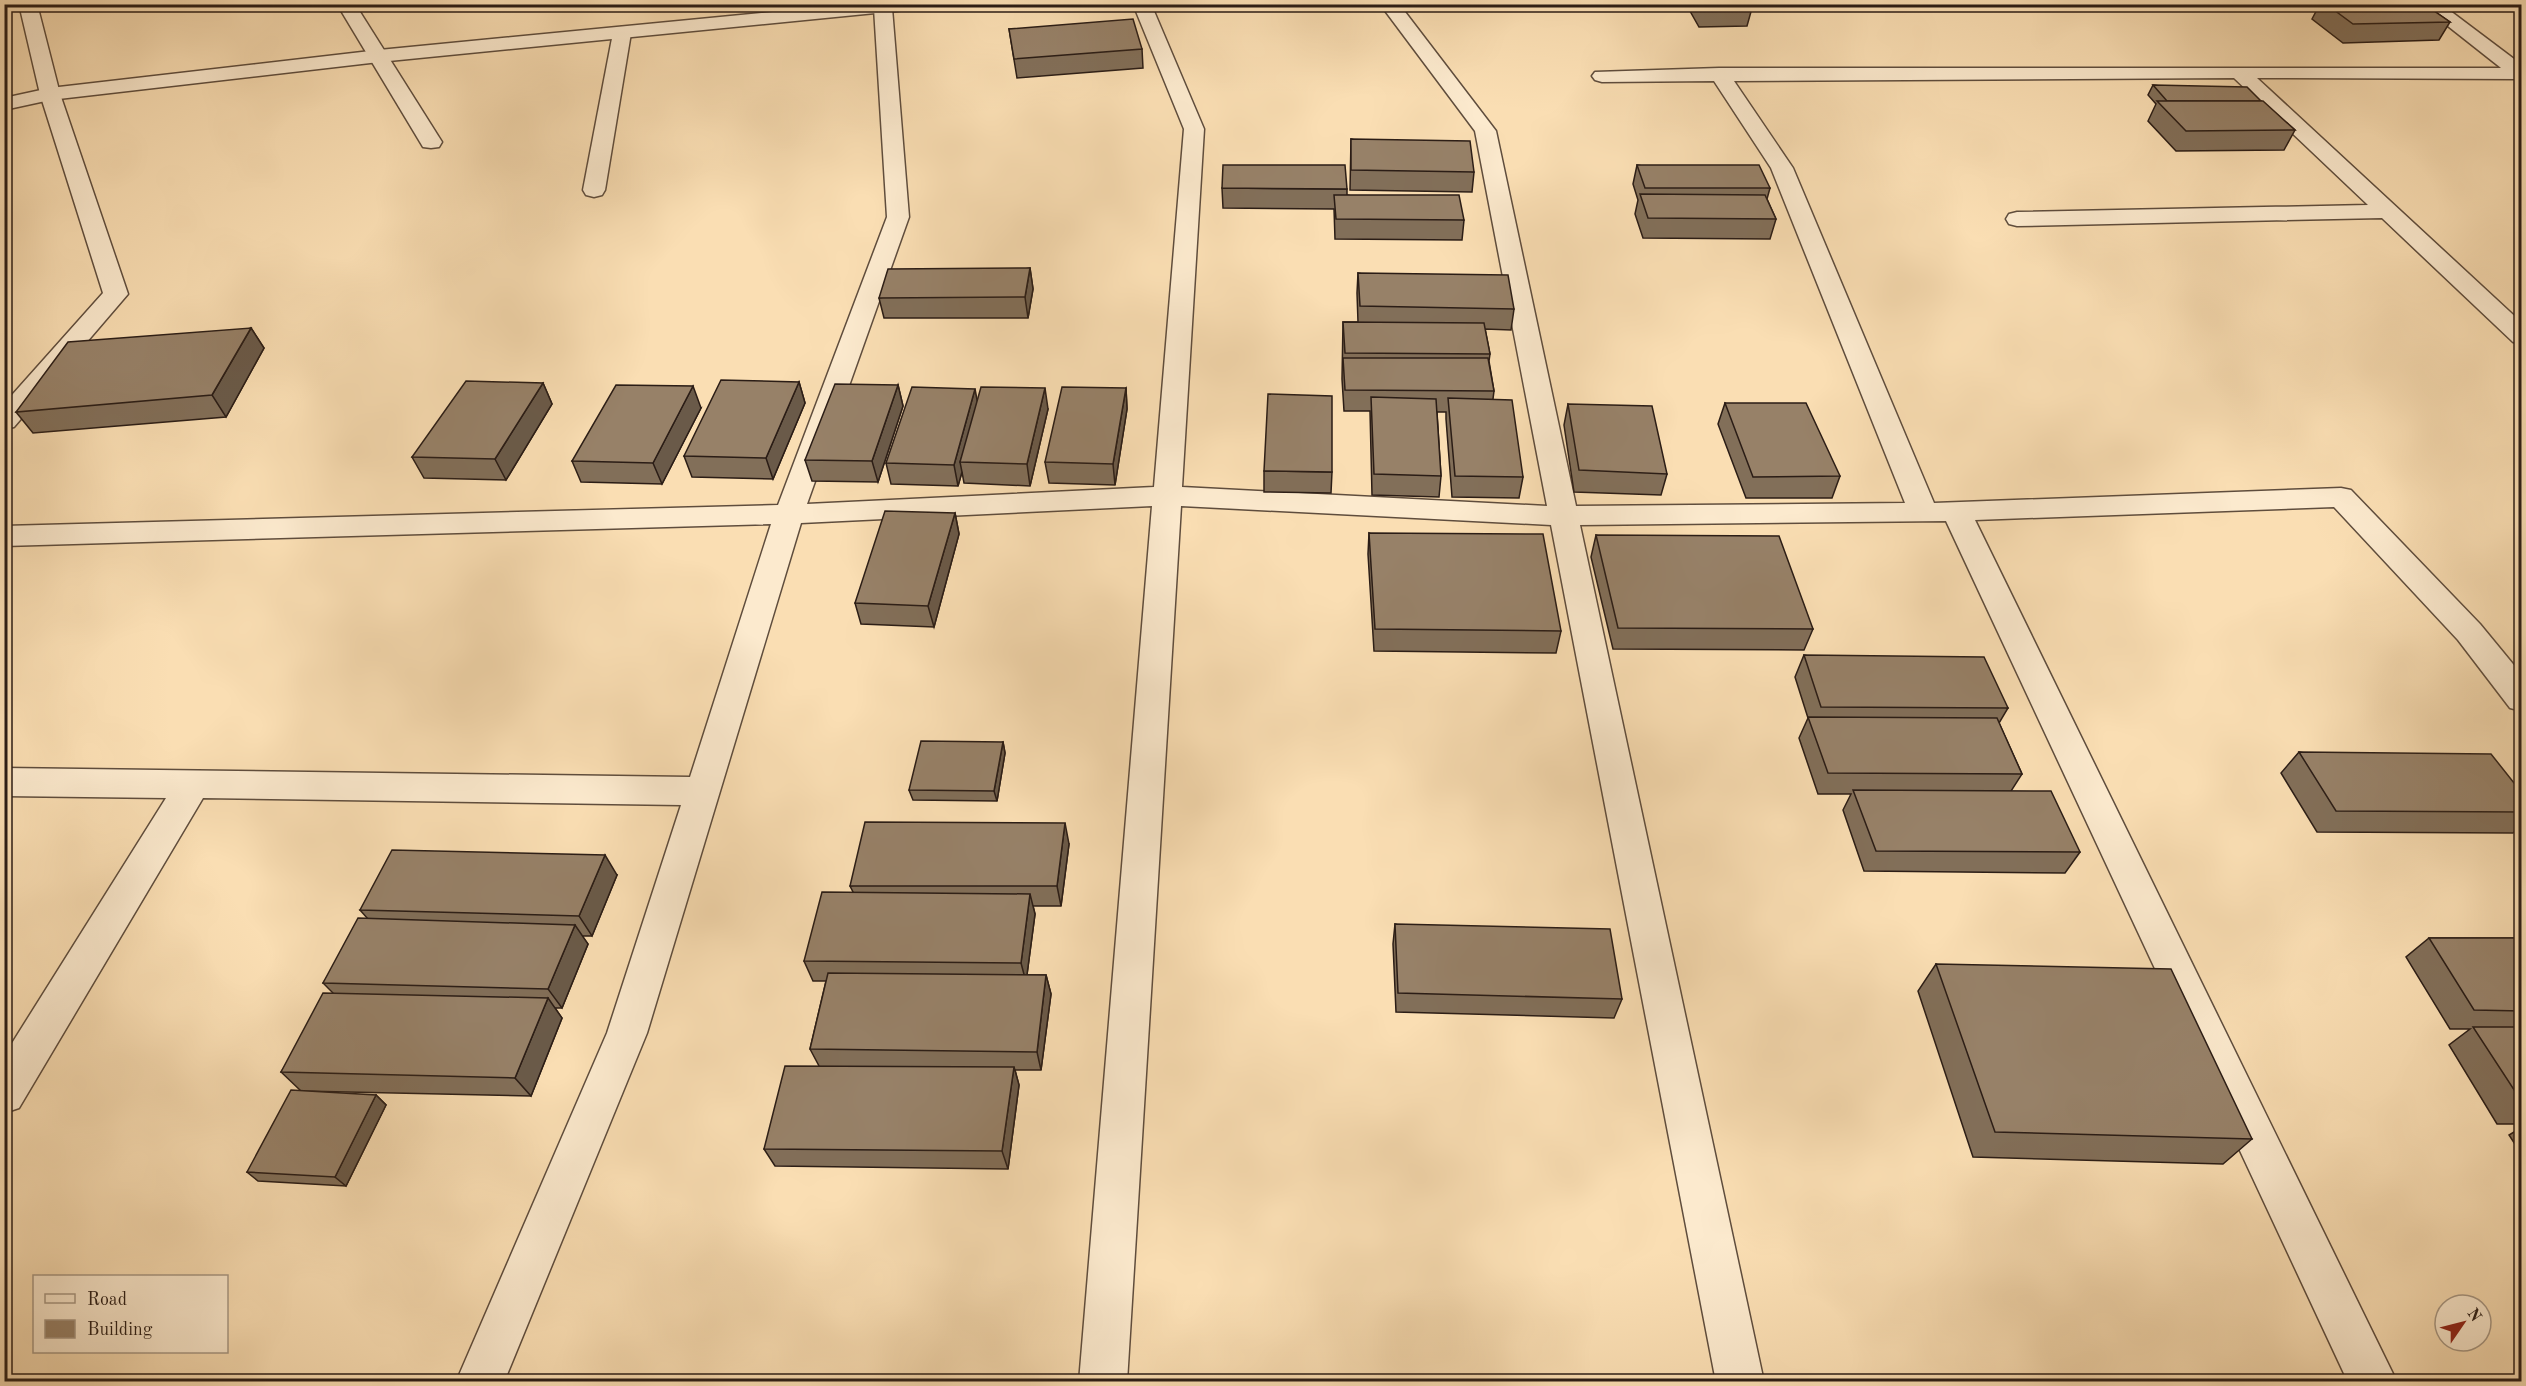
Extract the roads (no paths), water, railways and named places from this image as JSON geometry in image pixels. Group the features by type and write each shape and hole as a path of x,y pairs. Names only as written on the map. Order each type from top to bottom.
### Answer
{"street":[{"path":"4,421 116,294 50,94 28,4"},
{"path":"346,4 431,142"},
{"path":"4,104 50,94 379,56 916,4"},
{"path":"1103,1382 1194,129 1142,4"},
{"path":"1389,4 1485,131 1740,1382"},
{"path":"2429,4 2520,74"},
{"path":"480,1382 627,1034 789,514 898,217 883,8"},
{"path":"594,190 622,33"},
{"path":"1602,76 2239,72 2520,74"},
{"path":"2239,72 2522,337"},
{"path":"1719,74 1782,168 1940,512 2373,1382"},
{"path":"2017,219 2386,211"},
{"path":"4,536 789,514 1168,496 1564,516 1940,512 2340,497 2469,632 2522,699"},
{"path":"4,782 703,790"},
{"path":"4,1094 193,784"}]}
